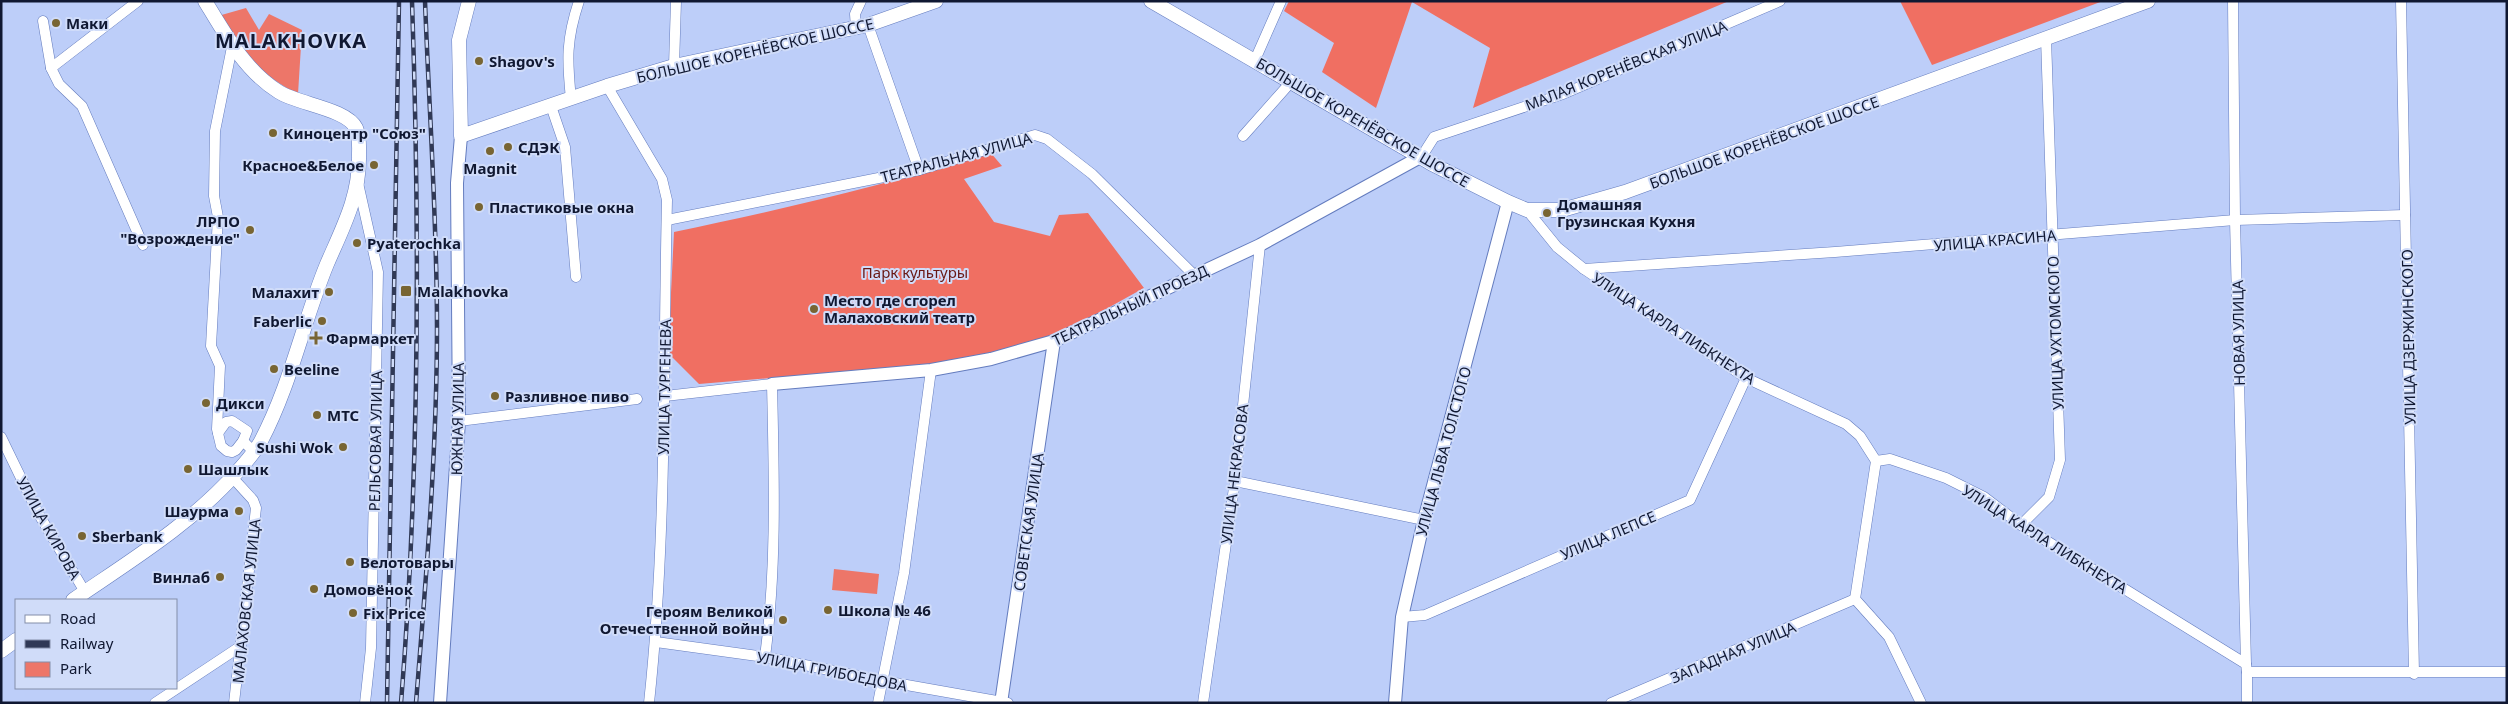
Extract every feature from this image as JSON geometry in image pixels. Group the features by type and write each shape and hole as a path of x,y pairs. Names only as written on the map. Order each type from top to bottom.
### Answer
{"main road":[{"path":"79,596 179,526 232,477 254,452 284,390 321,279 353,206 358,182 358,136 352,122 339,115 279,92 232,47 205,1"},
{"path":"461,136 459,40 469,1"},
{"name":"БОЛЬШОЕ КОРЕНЁВСКОЕ ШОССЕ","path":"461,136 571,100 607,86 674,66 862,26 936,1"},
{"name":"БОЛЬШОЕ КОРЕНЁВСКОЕ ШОССЕ","path":"1151,1 1170,6 1291,82 1422,156 1432,164 1527,210 1575,208 1625,192 2148,1"},
{"path":"1,651 15,641"}],"street":[{"path":"52,68 138,1"},
{"path":"571,100 567,55 570,28 579,1"},
{"path":"674,66 676,1"},
{"path":"861,1 855,14 862,26 919,170"},
{"path":"1255,60 1281,1"},
{"name":"МАЛАЯ КОРЕНЁВСКАЯ УЛИЦА","path":"1422,156 1434,137 1563,94 1780,1"},
{"name":"НОВАЯ УЛИЦА","path":"2233,1 2235,220 2247,703"},
{"name":"УЛИЦА ДЗЕРЖИНСКОГО","path":"2401,1 2414,674"},
{"path":"43,21 52,68 59,84 82,106 143,245"},
{"name":"УЛИЦА УХТОМСКОГО","path":"2021,525 2049,497 2060,460 2051,235 2046,38"},
{"path":"218,433 226,422 232,421 247,431 243,441 236,450 227,451 221,446 218,433 220,366 211,346 218,217 214,196 215,131 232,47"},
{"path":"1243,136 1291,82"},
{"name":"УЛИЦА ТУРГЕНЕВА","path":"607,86 662,179 667,200 665,396 656,642 649,703"},
{"path":"551,106 565,147 576,277"},
{"name":"ТЕАТРАЛЬНАЯ УЛИЦА","path":"667,220 919,170 1035,135 1047,139 1092,174 1195,276"},
{"name":"ЮЖНАЯ УЛИЦА","path":"440,703 459,421 457,183 461,136"},
{"name":"ТЕАТРАЛЬНЫЙ ПРОЕЗД","path":"665,396 772,384 931,370 991,359 1054,341 1260,246 1422,156"},
{"name":"РЕЛЬСОВАЯ УЛИЦА","path":"358,182 378,272 371,648 365,703"},
{"name":"УЛИЦА ЛЬВА ТОЛСТОГО","path":"1394,703 1402,616 1424,520 1508,202"},
{"name":"УЛИЦА КАРЛА ЛИБКНЕХТА","path":"1527,210 1557,247 1584,269 1746,378 1846,424 1860,436 1876,460 1890,459 1946,478 1984,497 2021,525 2246,668"},
{"name":"УЛИЦА КРАСИНА","path":"1584,269 2235,220 2405,215"},
{"name":"УЛИЦА НЕКРАСОВА","path":"1203,703 1235,481 1260,246"},
{"name":"СОВЕТСКАЯ УЛИЦА","path":"1003,703 1054,341"},
{"path":"878,703 884,681 904,573 931,370"},
{"name":"УЛИЦА ЛЕПСЕ","path":"1402,616 1425,614 1690,500 1746,378"},
{"path":"765,657 771,614 775,503 772,384"},
{"path":"459,421 637,400"},
{"name":"УЛИЦА КИРОВА","path":"1,438 79,596"},
{"path":"243,441 254,452"},
{"path":"1876,460 1855,599 1889,637 1921,703"},
{"name":"МАЛАХОВСКАЯ УЛИЦА","path":"232,477 253,500 256,508 234,703"},
{"path":"1235,481 1424,520"},
{"name":"ЗАПАДНАЯ УЛИЦА","path":"1611,703 1855,599"},
{"name":"УЛИЦА ГРИБОЕДОВА","path":"656,642 765,657 1003,703"},
{"path":"178,688 241,646"},
{"path":"2246,668 2414,674 2507,672"},
{"path":"155,703 176,689"}],"green space":[{"path":"1289,1 1729,1 1473,108 1490,48 1412,2 1376,108 1322,72 1334,43 1284,11"},
{"path":"1900,1 2103,1 1932,65"},
{"path":"246,8 259,30 269,14 302,30 298,94 273,79 252,61 234,40 218,16"},
{"name":"Парк культуры","path":"990,152 1002,166 964,179 994,222 1050,236 1059,215 1088,213 1144,288 1068,330 1007,353 925,365 699,384 668,353 674,232 833,196 911,176"},
{"path":"834,569 879,574 877,594 832,590"}],"railway":[{"path":"387,703 399,1"},
{"path":"401,703 412,527 417,352 415,89 412,1"},
{"path":"416,703 424,609 437,373 436,245 425,1"}],"place":[{"name":"Маки","path":"56,23"},
{"name":"Shagov's","path":"479,61"},
{"name":"Киноцентр \"Союз\"","path":"273,133"},
{"name":"СДЭК","path":"508,147"},
{"name":"Magnit","path":"490,151"},
{"name":"Красное&Белое","path":"374,165"},
{"name":"Пластиковые окна","path":"479,207"},
{"name":"Домашняя Грузинская Кухня","path":"1547,213"},
{"name":"ЛРПО \"Возрождение\"","path":"250,230"},
{"name":"Pyaterochka","path":"357,243"},
{"name":"Malakhovka","path":"406,291"},
{"name":"Малахит","path":"329,292"},
{"name":"Место где сгорел Малаховский театр","path":"814,309"},
{"name":"Faberlic","path":"322,321"},
{"name":"Фармаркет","path":"316,338"},
{"name":"Beeline","path":"274,369"},
{"name":"Разливное пиво","path":"495,396"},
{"name":"Дикси","path":"206,403"},
{"name":"МТС","path":"317,415"},
{"name":"Sushi Wok","path":"343,447"},
{"name":"Шашлык","path":"188,469"},
{"name":"Шаурма","path":"239,511"},
{"name":"Sberbank","path":"82,536"},
{"name":"Велотовары","path":"350,562"},
{"name":"Винлаб","path":"220,577"},
{"name":"Домовёнок","path":"314,589"},
{"name":"Школа № 46","path":"828,610"},
{"name":"Fix Price","path":"353,613"},
{"name":"Героям Великой Отечественной войны","path":"783,620"}],"district":[{"name":"MALAKHOVKA","path":"291,40"}]}
